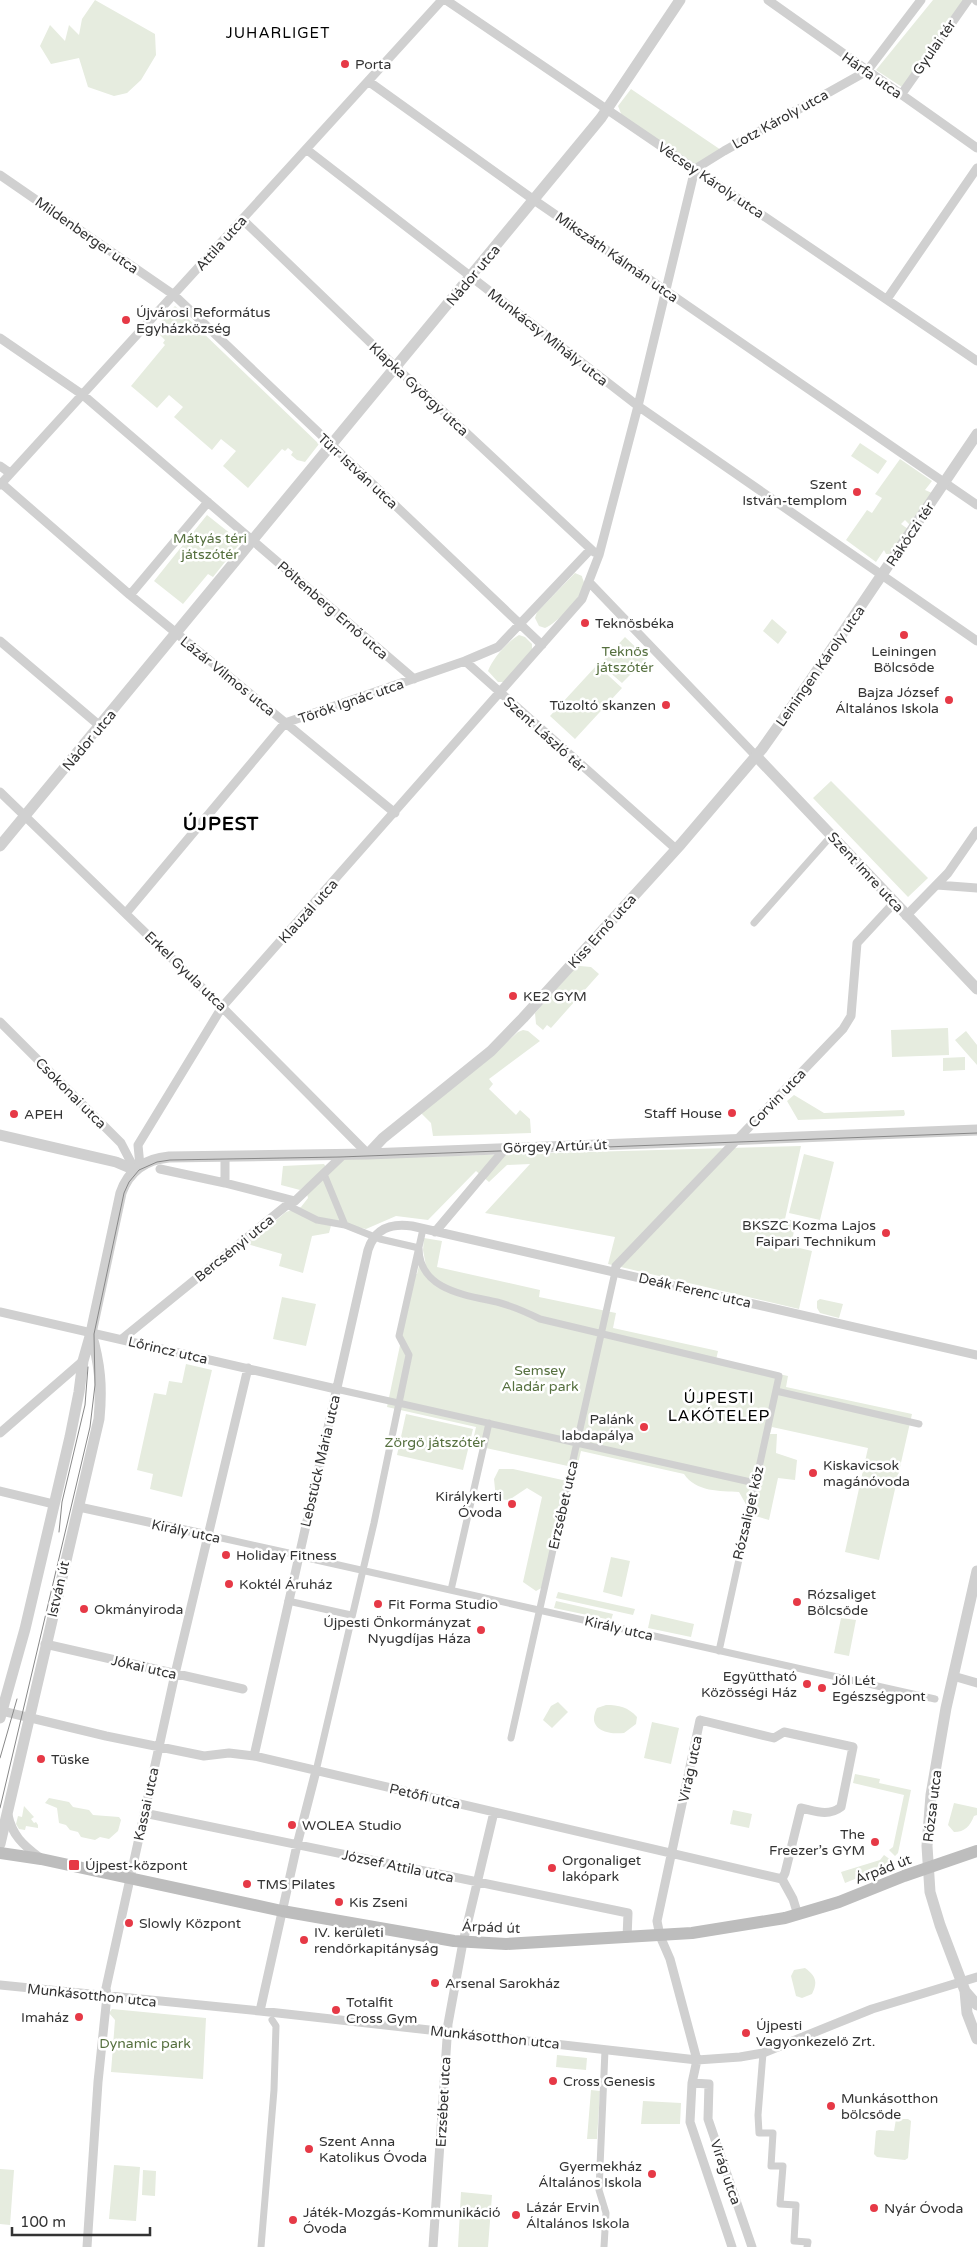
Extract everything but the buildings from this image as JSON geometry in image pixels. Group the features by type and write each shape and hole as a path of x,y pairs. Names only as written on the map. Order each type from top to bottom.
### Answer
{"main road":[{"name":"Árpád út","path":"0,1853 41,1859 282,1911 463,1942 524,1944 692,1933 798,1915 839,1902 904,1876 977,1851"}],"street":[{"name":"Attila utca","path":"1,484 442,0"},
{"name":"Vécsey Károly utca","path":"446,0 977,360"},
{"name":"Nádor utca","path":"0,846 253,541 395,366 471,278 607,110 680,0"},
{"name":"Hárfa utca","path":"768,0 977,148"},
{"path":"866,71 921,0"},
{"name":"Gyulai tér","path":"900,95 968,0"},
{"name":"Lotz Károly utca","path":"695,170 866,71"},
{"name":"Mikszáth Kálmán utca","path":"368,81 534,200 945,482"},
{"name":"Munkácsy Mihály utca","path":"306,149 638,406 772,497"},
{"path":"887,299 977,168"},
{"name":"Szent László tér","path":"676,849 499,693 582,598 589,582 599,555 638,406 695,170"},
{"name":"Mildenberger utca","path":"0,176 174,295"},
{"name":"Klapka György utca","path":"242,220 590,550 599,555"},
{"name":"Türr István utca","path":"174,295 542,645"},
{"path":"0,338 83,395 208,502 130,596 1,484"},
{"path":"977,434 945,482 977,505"},
{"path":"0,466 10,473"},
{"name":"Rákóczi tér","path":"772,497 882,575 945,482"},
{"name":"Pöltenberg Ernő utca","path":"208,502 414,679"},
{"path":"499,693 465,661 498,647 590,550"},
{"path":"882,575 977,641"},
{"name":"Leiningen Károly utca","path":"756,756 882,575"},
{"path":"589,582 756,756"},
{"name":"Lázár Vilmos utca","path":"130,596 395,813"},
{"path":"0,641 100,726"},
{"name":"Török Ignác utca","path":"126,913 285,723 465,661"},
{"name":"Klauzál utca","path":"138,1145 222,1006 395,813 499,693"},
{"name":"Szent Imre utca","path":"756,756 977,989"},
{"name":"Kiss Ernő utca","path":"368,1154 383,1138 491,1051 676,849 756,756"},
{"name":"Erkel Gyula utca","path":"0,792 222,1006 368,1154"},
{"path":"906,916 948,873 977,830"},
{"path":"754,923 832,836"},
{"path":"937,885 977,888"},
{"name":"Corvin utca","path":"615,1272 616,1266 846,1025 851,1016 857,943 894,903"},
{"name":"Csokonai utca","path":"0,1022 121,1143 137,1168"},
{"name":"Görgey Artúr út","path":"137,1168 152,1160 164,1157 343,1155 977,1130"},
{"path":"0,1136 137,1168 138,1145 129,1146 121,1143"},
{"path":"435,1232 505,1148"},
{"name":"Bercsényi utca","path":"122,1339 291,1203 343,1155"},
{"path":"224,1183 225,1157"},
{"name":"István út","path":"1,1713 23,1634 54,1504 79,1392 83,1361 122,1193 128,1178 137,1168"},
{"path":"160,1170 224,1183 291,1203 317,1220 344,1225 374,1237 419,1248"},
{"path":"324,1174 344,1225"},
{"name":"Deák Ferenc utca","path":"374,1237 385,1228 394,1225 412,1226 977,1355"},
{"path":"260,2011 362,1570 409,1355 399,1336 424,1229"},
{"name":"Lebstück Mária utca","path":"254,1756 368,1250 374,1237"},
{"path":"419,1248 419,1261 422,1267 433,1280 446,1289 522,1310 540,1319 601,1334"},
{"name":"Erzsébet utca","path":"511,1738 538,1610 578,1443 615,1272"},
{"name":"Lőrincz utca","path":"0,1312 336,1389"},
{"name":"István út","path":"0,1844 45,1644 99,1419 101,1398 98,1355 91,1333"},
{"name":"Rózsaliget köz","path":"601,1334 779,1376 719,1651"},
{"path":"0,1433 83,1361"},
{"name":"Kassai utca","path":"87,2247 98,2082 108,1996 106,1988 158,1748 248,1368"},
{"path":"336,1389 755,1483"},
{"path":"776,1391 918,1424"},
{"path":"451,1590 489,1423"},
{"path":"0,1491 54,1504"},
{"name":"Király utca","path":"79,1507 293,1554"},
{"name":"Király utca","path":"303,1556 935,1699"},
{"name":"Rózsa utca","path":"977,1571 953,1676 931,1795 927,1846 927,1869 932,1900 964,1986 977,2005"},
{"path":"288,1601 351,1615"},
{"name":"Jókai utca","path":"45,1644 243,1689"},
{"path":"953,1676 977,1683"},
{"name":"Petőfi utca","path":"1,1713 158,1748 204,1756 229,1753 254,1756 782,1879"},
{"name":"Virág utca","path":"732,2247 690,2122 692,2083 697,2060 670,1959 660,1936 657,1916 700,1720 774,1738 784,1732 853,1747 841,1807 834,1812 825,1814 801,1808 782,1879"},
{"path":"7,1810 10,1826 17,1838 41,1859"},
{"name":"Erzsébet utca","path":"433,2247 447,2032 463,1942 494,1812"},
{"name":"József Attila utca","path":"144,1813 628,1913 627,1938"},
{"path":"782,1879 793,1898 798,1915"},
{"name":"Munkásotthon utca","path":"0,1985 260,2011 697,2060 740,2057 763,2053 872,2009 964,1986 977,1977"},
{"name":"Rózsa utca","path":"964,1986 967,2013 977,2039"},
{"path":"261,2247 274,2090 276,2026 272,2020"},
{"path":"604,2247 606,2213 599,2190 606,2050"},
{"path":"763,2053 758,2115 759,2133 772,2133 770,2166 783,2166 780,2204 796,2205 794,2241 808,2242 807,2247"},
{"name":"Virág utca","path":"692,2083 709,2084 708,2119 752,2247"}],"green space":[{"path":"95,0 155,34 156,55 141,80 127,93 114,96 88,87 79,58 51,64 40,46 50,25 65,41 69,25 79,35 82,19"},
{"path":"933,0 965,0 902,87 876,70"},
{"path":"631,89 721,150 697,164 691,163 622,116 618,106"},
{"path":"175,306 319,444 305,462 297,460 291,455 293,452 288,448 285,451 282,449 248,488 223,466 236,451 221,439 212,450 174,417 183,407 169,395 157,408 131,386 165,345 163,343 165,340 154,329"},
{"path":"860,443 887,461 878,474 851,456"},
{"path":"900,459 932,481 925,490 932,493 911,526 905,520 901,524 908,529 892,554 886,554 884,550 876,562 846,540 867,510 872,513 882,498 875,494"},
{"name":"Mátyás téri játszótér","path":"207,515 241,542 213,577 208,574 183,604 154,581"},
{"path":"575,573 582,576 584,582 583,589 575,602 550,625 545,628 539,626 535,618 537,612"},
{"path":"772,619 787,632 778,644 763,631"},
{"path":"519,635 525,637 532,644 532,650 504,682 498,682 488,671 500,651"},
{"name":"Teknős játszótér","path":"625,637 647,658 622,683 600,664"},
{"path":"597,665 622,688 575,739 550,716"},
{"path":"831,781 928,878 908,897 813,798"},
{"path":"576,967 591,967 599,974 551,1028 547,1025 543,1030 536,1024 535,1013"},
{"path":"948,1028 949,1055 892,1057 891,1030"},
{"path":"528,1031 540,1041 489,1079 493,1084 489,1089 516,1115 520,1110 530,1119 531,1133 433,1136 431,1123 421,1113 485,1062 518,1032"},
{"path":"966,1031 977,1045 977,1065 955,1040"},
{"path":"965,1057 965,1070 943,1071 943,1058"},
{"path":"794,1095 824,1113 904,1110 905,1114 904,1116 798,1120 787,1101"},
{"path":"801,1146 785,1219 796,1221 791,1246 812,1251 799,1309 608,1264 615,1237 485,1213 530,1164 507,1165 489,1182 476,1171 428,1220 396,1216 366,1229 332,1222 329,1233 312,1236 303,1273 279,1266 282,1254 247,1244 286,1212 301,1207 308,1198 307,1194 343,1159"},
{"path":"804,1154 834,1162 820,1220 789,1213"},
{"path":"324,1164 326,1167 300,1190 281,1185 283,1166"},
{"name":"Semsey Aladár park","path":"424,1238 442,1241 437,1267 540,1290 539,1297 616,1313 613,1328 718,1351 716,1360 788,1376 786,1387 912,1414 879,1560 845,1552 868,1448 772,1427 770,1434 777,1434 776,1453 797,1460 795,1480 778,1478 769,1520 752,1515 739,1492 716,1491 702,1487 689,1480 684,1474 581,1451 577,1468 472,1445 476,1427 387,1407 415,1274 417,1274 419,1265 426,1266 423,1250"},
{"path":"282,1297 316,1304 306,1346 273,1339"},
{"path":"820,1299 843,1304 839,1318 820,1313 817,1308 817,1301"},
{"path":"186,1364 212,1370 182,1497 150,1489 153,1474 137,1470 154,1393 166,1395 169,1381 182,1383"},
{"name":"Zörgő játszótér","path":"406,1414 473,1429 463,1470 397,1455"},
{"path":"499,1469 513,1469 567,1481 545,1586 536,1591 523,1582 542,1497 527,1488 509,1500 496,1499 494,1479"},
{"path":"611,1557 630,1561 622,1597 603,1592"},
{"path":"558,1592 635,1609 633,1615 556,1598"},
{"path":"556,1601 613,1614 611,1620 554,1608"},
{"path":"651,1614 694,1624 691,1637 648,1628"},
{"path":"841,1618 856,1620 849,1656 834,1653"},
{"path":"558,1702 568,1712 552,1728 543,1720 551,1706"},
{"path":"606,1705 627,1709 637,1717 636,1724 624,1733 605,1732 600,1729 596,1726 594,1715 597,1708"},
{"path":"652,1722 679,1728 671,1764 644,1758"},
{"path":"855,1774 880,1779 879,1783 911,1790 898,1853 895,1856 889,1850 893,1847 904,1795 853,1783"},
{"path":"49,1798 69,1802 73,1807 89,1810 93,1815 119,1817 121,1820 118,1831 109,1839 100,1837 95,1840 81,1837 78,1832 70,1830 66,1825 59,1823 57,1808 45,1803"},
{"path":"954,1803 977,1808 977,1815 974,1816 967,1828 954,1832 948,1825"},
{"path":"24,1806 34,1817 31,1819 34,1823 36,1822 38,1828 26,1826 25,1830 19,1829 16,1824 18,1816 22,1817"},
{"path":"733,1810 752,1814 749,1828 730,1824"},
{"path":"884,1855 891,1860 885,1867 845,1883 841,1872 880,1860"},
{"path":"805,1968 814,1977 815,1986 812,1994 802,1998 796,1996 791,1976 794,1970"},
{"name":"Dynamic park","path":"112,2009 206,2018 203,2079 111,2072 115,2020 109,2013"},
{"path":"557,2055 587,2058 586,2070 556,2067"},
{"path":"591,2090 600,2091 597,2139 587,2139"},
{"path":"643,2101 681,2103 680,2124 641,2124"},
{"path":"896,2119 908,2119 911,2121 908,2158 905,2160 877,2157 874,2154 876,2131 894,2131"},
{"path":"114,2165 140,2167 136,2221 109,2219"},
{"path":"0,2169 14,2170 10,2225 0,2224"},
{"path":"143,2170 156,2171 155,2196 142,2195"},
{"path":"461,2192 492,2195 488,2247 458,2247"}],"tram line":[{"path":"0,1808 90,1427 95,1385 94,1334 124,1193 129,1182 139,1170 157,1162 170,1160 340,1157 977,1133"},
{"path":"59,1532 62,1502 85,1405 88,1367"},
{"path":"0,1758 17,1699"}],"place":[{"name":"Porta","path":"345,64"},
{"name":"Újvárosi Református Egyházközség","path":"126,320"},
{"name":"Szent István-templom","path":"857,492"},
{"name":"Teknősbéka","path":"585,623"},
{"name":"Leiningen Bölcsőde","path":"904,635"},
{"name":"Bajza József Általános Iskola","path":"949,700"},
{"name":"Tűzoltó skanzen","path":"666,705"},
{"name":"KE2 GYM","path":"513,996"},
{"name":"Staff House","path":"732,1113"},
{"name":"APEH","path":"14,1114"},
{"name":"BKSZC Kozma Lajos Faipari Technikum","path":"886,1233"},
{"name":"Palánk labdapálya","path":"644,1427"},
{"name":"Kiskavicsok magánóvoda","path":"813,1473"},
{"name":"Királykerti Óvoda","path":"512,1504"},
{"name":"Holiday Fitness","path":"226,1555"},
{"name":"Koktél Áruház","path":"229,1584"},
{"name":"Rózsaliget Bölcsőde","path":"797,1602"},
{"name":"Fit Forma Studio","path":"378,1604"},
{"name":"Okmányiroda","path":"84,1609"},
{"name":"Újpesti Önkormányzat Nyugdíjas Háza","path":"481,1630"},
{"name":"Együttható Közösségi Ház","path":"807,1684"},
{"name":"Jól Lét Egészségpont","path":"822,1688"},
{"name":"Tüske","path":"41,1759"},
{"name":"WOLEA Studio","path":"292,1825"},
{"name":"The Freezer’s GYM","path":"875,1842"},
{"name":"Újpest-központ","path":"74,1865"},
{"name":"Orgonaliget lakópark","path":"552,1868"},
{"name":"TMS Pilates","path":"247,1884"},
{"name":"Kis Zseni","path":"339,1902"},
{"name":"Slowly Központ","path":"129,1923"},
{"name":"IV. kerületi rendőrkapitányság","path":"304,1940"},
{"name":"Arsenal Sarokház","path":"435,1983"},
{"name":"Totalfit Cross Gym","path":"336,2010"},
{"name":"Imaház","path":"79,2017"},
{"name":"Újpesti Vagyonkezelő Zrt.","path":"746,2033"},
{"name":"Cross Genesis","path":"553,2081"},
{"name":"Munkásotthon bölcsőde","path":"831,2106"},
{"name":"Szent Anna Katolikus Óvoda","path":"309,2149"},
{"name":"Gyermekház Általános Iskola","path":"652,2174"},
{"name":"Nyár Óvoda","path":"874,2208"},
{"name":"Lázár Ervin Általános Iskola","path":"516,2215"},
{"name":"Játék-Mozgás-Kommunikáció Óvoda","path":"293,2220"}],"district":[{"name":"JUHARLIGET","path":"278,33"},
{"name":"ÚJPEST","path":"221,823"},
{"name":"ÚJPESTI LAKÓTELEP","path":"719,1406"}]}
